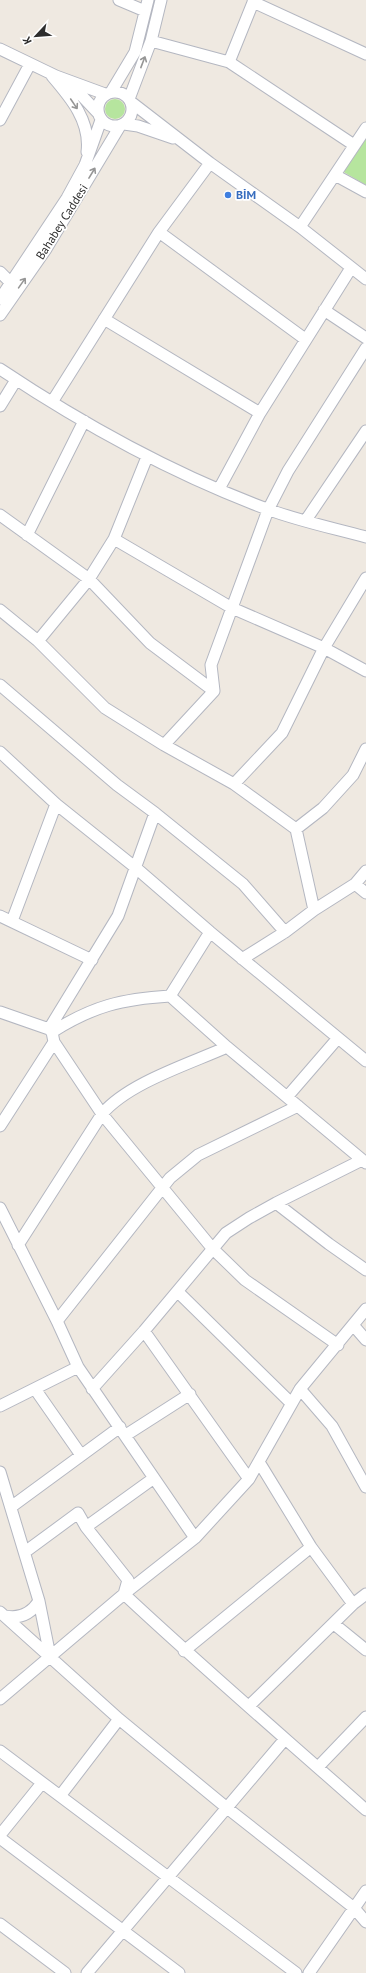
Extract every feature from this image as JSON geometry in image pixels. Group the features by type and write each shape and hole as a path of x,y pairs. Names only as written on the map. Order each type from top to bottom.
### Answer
{"street":[{"path":"99,116 98,102 108,93 135,52 147,5 119,0"},
{"path":"122,125 128,121 132,112 130,100 151,41 161,0"},
{"path":"229,62 253,1 366,54"},
{"path":"151,41 229,62 354,145"},
{"path":"0,49 53,75 108,93 121,93 181,141 300,227 366,279"},
{"path":"0,120 30,64"},
{"path":"53,75 82,96 109,126 138,126 181,141"},
{"path":"53,75 78,109 83,122 88,150 85,165"},
{"name":"Bahabey Caddesi","path":"0,299 67,198 85,165 99,116"},
{"name":"Bahabey Caddesi","path":"0,315 46,249 122,125"},
{"path":"300,227 366,128"},
{"path":"52,402 159,232 210,163"},
{"path":"335,175 366,192"},
{"path":"159,232 305,339"},
{"path":"219,489 260,413 305,339 351,268"},
{"path":"0,272 11,284"},
{"path":"324,310 366,338"},
{"path":"104,319 260,413"},
{"path":"164,745 214,690 211,665 268,510 288,471 366,348"},
{"path":"0,369 84,422 147,457 268,510 366,537"},
{"path":"0,406 16,380"},
{"path":"27,535 84,422"},
{"path":"306,520 366,431"},
{"path":"38,641 89,579 114,539 147,457"},
{"path":"0,515 89,579 150,643 214,690"},
{"path":"114,539 232,608 324,648 366,671"},
{"path":"234,784 282,733 324,648 366,578"},
{"path":"0,612 38,641 90,695 105,708 164,745 234,784 296,829 314,910"},
{"path":"0,685 118,785 156,813 243,884 285,932"},
{"path":"296,829 323,808 353,775 366,749"},
{"path":"0,752 56,804 136,868 242,959 366,1061"},
{"path":"12,922 56,804"},
{"path":"0,1126 118,916 156,813"},
{"path":"242,959 285,932 314,910 355,884 366,871"},
{"path":"355,884 366,893"},
{"path":"0,916 92,960"},
{"path":"170,996 210,932"},
{"path":"52,1034 74,1018 114,1003 145,997 170,996 227,1047 364,1162 276,1203 249,1218 226,1234 212,1248 178,1292 92,1389"},
{"path":"0,1012 52,1034 102,1114 212,1248 245,1280 338,1345"},
{"path":"287,1096 338,1038"},
{"path":"18,1245 102,1114 109,1106 128,1091 227,1047"},
{"path":"57,1321 162,1187 198,1155 298,1106"},
{"path":"276,1203 329,1244 366,1270"},
{"path":"0,1208 57,1321 78,1367 92,1389 123,1431 194,1538"},
{"path":"178,1292 291,1403"},
{"path":"0,1699 124,1594 194,1538 249,1479 300,1389 338,1345 366,1309"},
{"path":"353,1325 366,1340"},
{"path":"144,1331 249,1479"},
{"path":"0,1406 78,1367"},
{"path":"35,1389 81,1455"},
{"path":"300,1389 332,1426 366,1487"},
{"path":"11,1507 81,1455 190,1394"},
{"path":"259,1462 311,1547 353,1604"},
{"path":"0,1472 39,1601 50,1656"},
{"path":"86,1527 154,1478"},
{"path":"25,1552 78,1513 86,1527 128,1580 124,1594"},
{"path":"184,1651 311,1547"},
{"path":"124,1594 184,1651 249,1706 366,1810"},
{"path":"249,1706 353,1604 366,1594"},
{"path":"2,1614 19,1616 26,1614 32,1611 39,1601"},
{"path":"2,1614 119,1719 227,1808 354,1908 366,1922"},
{"path":"334,1624 366,1650"},
{"path":"318,1767 366,1717"},
{"path":"60,1796 119,1719"},
{"path":"87,1973 124,1932 285,1739"},
{"path":"0,1751 296,1973"},
{"path":"0,1835 42,1783"},
{"path":"0,1838 179,1973"},
{"path":"308,1973 366,1890"},
{"path":"354,1908 366,1913"},
{"path":"0,1924 66,1973"}],"green space":[{"path":"115,99 122,102 125,109 122,116 115,119 108,116 105,109 108,102"},
{"path":"366,133 366,185 342,171"}],"place":[{"name":"BİM","path":"228,195"}]}
